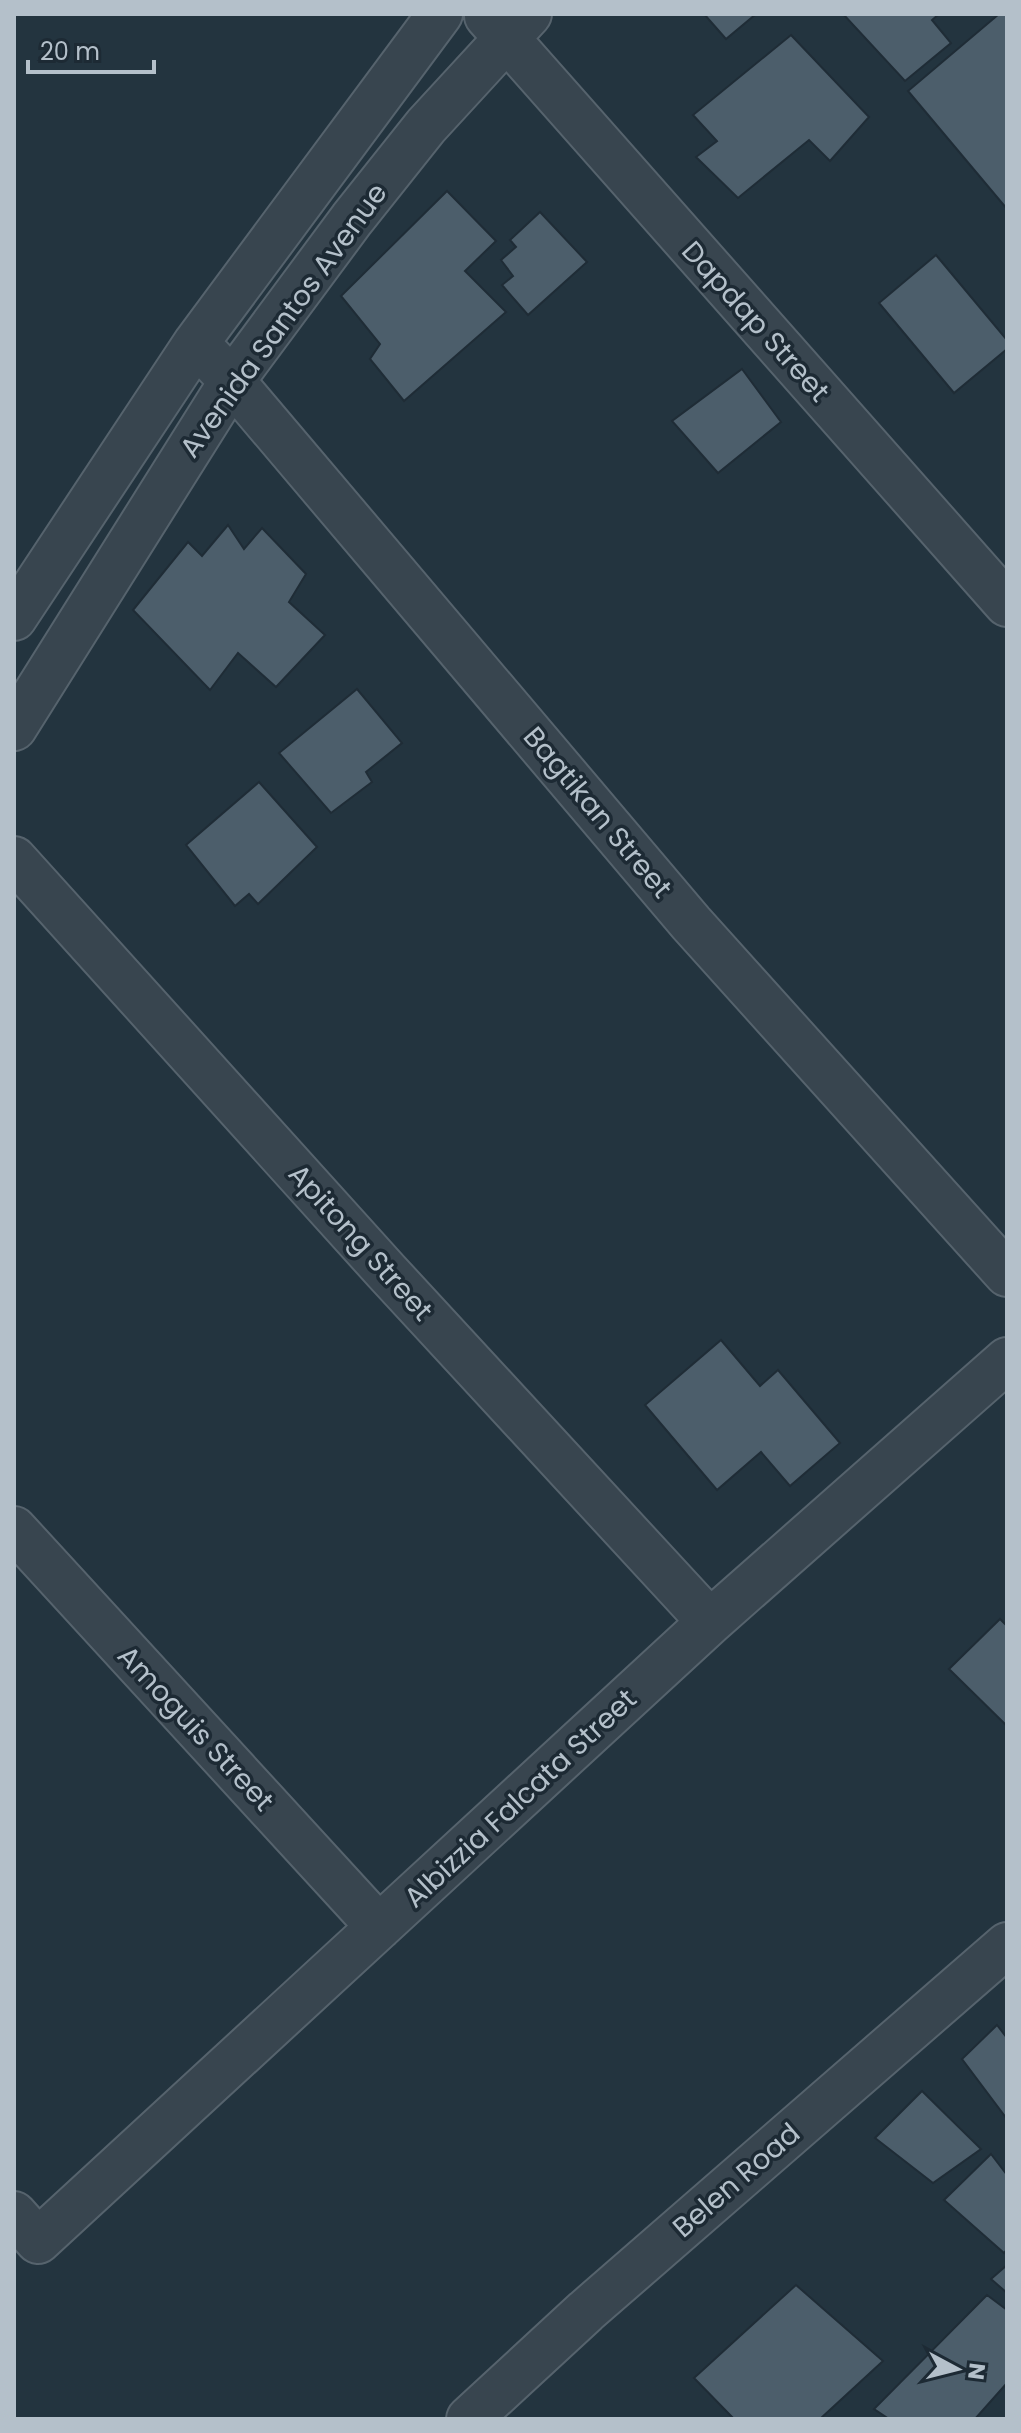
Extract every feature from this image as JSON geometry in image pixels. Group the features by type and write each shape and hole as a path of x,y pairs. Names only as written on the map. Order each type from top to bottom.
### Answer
{"street":[{"name":"Avenida Santos Avenue","path":"14,618 196,343 440,14"},
{"name":"Avenida Santos Avenue","path":"14,728 232,381 352,219 506,22"},
{"name":"Dapdap Street","path":"506,22 1007,604"},
{"name":"Bagtikan Street","path":"196,343 232,381 691,923 1007,1274"},
{"name":"Apitong Street","path":"14,859 386,1271 710,1622"},
{"name":"Albizzia Falcata Street","path":"26,2228 379,1927 710,1622 1007,1360"},
{"name":"Amoguis Street","path":"14,1529 379,1927"},
{"name":"Belen Road","path":"469,2419 586,2311 1007,1945"}],"building":[{"path":"704,14 756,14 726,39"},
{"path":"843,14 939,14 932,20 951,43 905,81"},
{"path":"999,14 1007,14 1007,209 908,91"},
{"path":"791,35 869,117 830,161 809,140 738,198 696,157 717,141 693,115"},
{"path":"447,191 496,241 465,271 506,312 404,401 370,359 380,344 341,296"},
{"path":"540,212 587,262 528,315 502,285 513,276 501,260 516,247 510,240"},
{"path":"936,255 1007,340 1007,349 954,393 879,303"},
{"path":"742,369 781,422 718,473 672,421"},
{"path":"228,525 244,549 262,528 306,574 289,602 325,635 276,687 238,653 210,690 133,610 188,542 202,556"},
{"path":"357,689 402,743 366,772 372,782 331,813 279,753"},
{"path":"259,782 317,847 258,904 249,894 235,906 186,845"},
{"path":"721,1340 760,1386 778,1370 840,1443 790,1486 761,1452 717,1490 645,1405"},
{"path":"1000,1619 1007,1626 1007,1726 949,1669"},
{"path":"997,2025 1007,2038 1007,2119 962,2059"},
{"path":"922,2091 981,2149 933,2183 875,2138"},
{"path":"991,2154 1007,2175 1007,2249 1004,2253 944,2200"},
{"path":"1007,2265 1007,2293 991,2279"},
{"path":"796,2285 883,2361 820,2419 734,2419 694,2378"},
{"path":"987,2295 1007,2310 1007,2383 975,2419 889,2419 874,2409"}]}
